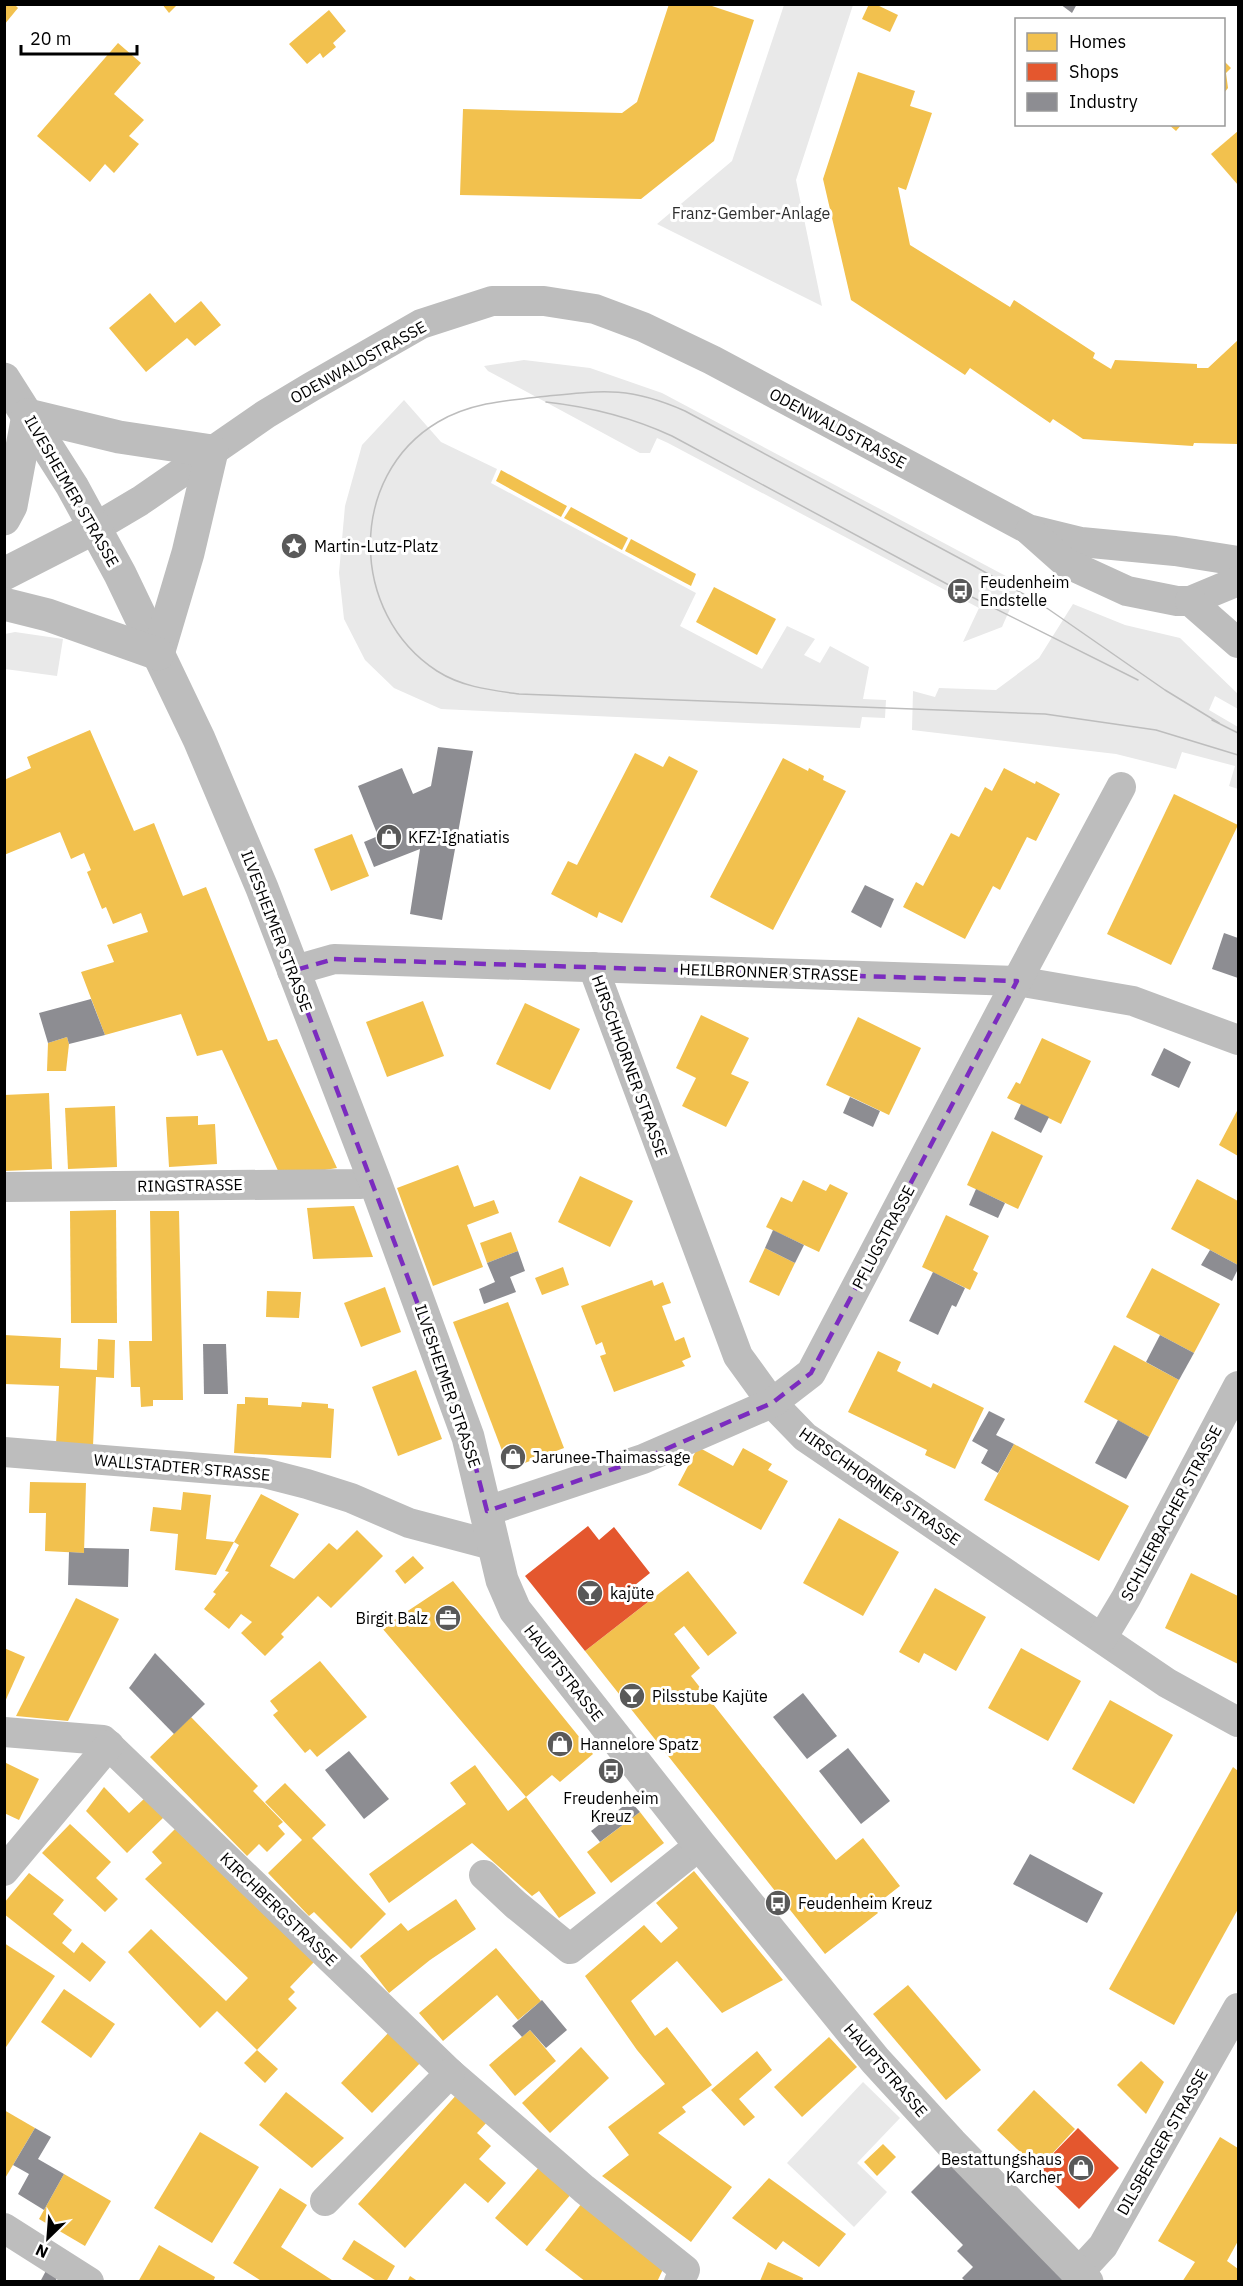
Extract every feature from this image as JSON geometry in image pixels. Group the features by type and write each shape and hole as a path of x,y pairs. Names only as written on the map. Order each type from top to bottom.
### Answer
{"street":[{"name":"ODENWALDSTRASSE","path":"4,574 96,527 140,501 266,414 421,324 492,301 544,301 595,309 643,327 712,360 1028,529 1066,563 1137,593 1190,601"},
{"name":"ILVESHEIMER STRASSE","path":"4,379 96,527 199,739 262,888 375,1182 468,1437 487,1511"},
{"path":"4,519 11,506 28,416 119,437 212,451 188,553 158,654 48,615 4,604"},
{"name":"ODENWALDSTRASSE","path":"1028,529 1081,542 1175,551 1239,561"},
{"path":"1239,581 1190,601 1239,643"},
{"name":"PFLUGSTRASSE","path":"487,1511 643,1458 771,1403 811,1373 1121,787"},
{"name":"HEILBRONNER STRASSE","path":"292,971 334,958 1017,981 1133,1001 1239,1040"},
{"name":"HIRSCHHORNER STRASSE","path":"593,967 738,1356 771,1403 805,1437 1167,1683 1239,1722"},
{"name":"RINGSTRASSE","path":"4,1187 375,1182"},
{"name":"SCHLIERBACHER STRASSE","path":"1102,1638 1126,1598 1239,1386"},
{"name":"WALLSTADTER STRASSE","path":"4,1452 264,1473 351,1498 409,1523 492,1545"},
{"name":"HAUPTSTRASSE","path":"487,1511 492,1545 502,1580 515,1610 700,1845 875,2060 951,2143 1083,2277"},
{"path":"4,1732 103,1740 109,1745 4,1871"},
{"name":"KIRCHBERGSTRASSE","path":"109,1745 450,2073 682,2276"},
{"path":"484,1875 516,1905 570,1949 700,1845"},
{"name":"DILSBERGER STRASSE","path":"1083,2277 1239,2008"},
{"path":"325,2201 450,2073"},
{"path":"4,2228 89,2282"}],"highlighted area":[{"path":"334,959 1017,981 811,1373 772,1403 643,1459 487,1511 468,1437 292,971"}],"green space":[{"name":"Franz-Gember-Anlage","path":"784,5 853,5 796,180 822,306 657,224 732,161"},
{"path":"524,360 590,368 662,393 1021,584 1002,627 963,642 979,608 668,443 657,438 650,453 640,453 488,371 484,366"},
{"path":"404,400 441,442 497,469 491,483 696,593 680,626 762,669 787,626 815,639 804,655 820,663 830,646 869,667 863,699 886,700 885,718 862,717 860,728 441,709 394,688 365,660 344,619 339,573 345,506 362,445"},
{"path":"1073,604 1125,625 1180,638 1238,694 1238,709 1215,696 1209,710 1238,727 1238,789 1229,786 1235,766 1182,752 1176,769 1116,754 912,730 913,691 935,697 939,688 996,690 1039,658"},
{"path":"15,632 63,639 57,676 5,669 5,634"},
{"path":"863,2082 900,2118 857,2163 887,2192 854,2227 787,2163"}],"building: Homes":[{"path":"4,4 14,4 18,8 4,25"},
{"path":"162,4 178,4 169,13"},
{"path":"669,4 706,4 754,20 714,141 641,199 460,195 463,109 622,113 637,102"},
{"path":"869,4 875,4 898,15 890,32 862,19"},
{"path":"329,10 346,31 333,43 336,47 323,58 320,53 307,64 289,44"},
{"path":"118,43 141,63 114,94 144,120 129,136 139,144 114,173 105,164 90,182 37,136"},
{"path":"1225,62 1231,68 1226,73 1228,88 1225,92"},
{"path":"858,72 915,91 910,106 932,113 906,190 898,187 910,245 1010,307 1014,300 1095,353 1093,358 1111,369 1115,360 1197,364 1197,368 1208,368 1238,340 1238,444 1194,443 1193,446 1083,439 1053,419 1050,423 970,368 965,375 851,300 823,179"},
{"path":"1170,126 1180,126 1176,131"},
{"path":"1238,131 1238,185 1211,154"},
{"path":"150,293 175,323 201,301 221,325 195,346 187,338 146,372 109,328"},
{"path":"501,470 567,506 561,517 496,481"},
{"path":"571,507 628,538 622,550 564,518"},
{"path":"631,539 696,574 691,586 625,551"},
{"path":"714,587 776,619 757,655 696,622"},
{"path":"90,730 134,831 154,823 183,896 206,887 268,1041 277,1039 337,1168 281,1177 222,1050 197,1056 181,1014 105,1035 81,972 114,962 107,945 148,932 141,913 113,924 106,907 102,909 87,872 91,870 84,853 71,859 60,832 4,855 4,780 31,768 27,757"},
{"path":"635,753 663,767 669,756 698,771 622,923 599,912 597,918 551,894 568,861 577,865"},
{"path":"783,758 808,771 809,768 824,776 823,780 846,791 773,930 710,897"},
{"path":"1004,768 1060,794 1036,841 1027,837 1000,890 993,886 965,939 903,907 916,882 923,886 951,833 959,837 985,787 992,791"},
{"path":"1174,794 1238,825 1171,965 1107,934"},
{"path":"352,834 369,876 331,891 314,849"},
{"path":"423,1001 444,1056 387,1077 366,1022"},
{"path":"525,1003 580,1029 550,1090 496,1064"},
{"path":"701,1015 749,1038 731,1074 749,1082 726,1127 682,1106 696,1078 676,1068"},
{"path":"858,1017 921,1048 889,1115 826,1085"},
{"path":"67,1037 69,1044 66,1071 47,1071 48,1043"},
{"path":"1042,1038 1091,1061 1061,1124 1007,1098 1016,1082 1020,1084"},
{"path":"49,1093 52,1169 4,1171 4,1095"},
{"path":"115,1106 117,1167 68,1169 65,1108"},
{"path":"1238,1109 1238,1156 1219,1145"},
{"path":"198,1116 198,1125 215,1124 217,1164 169,1167 166,1117"},
{"path":"992,1131 1043,1156 1018,1209 967,1185"},
{"path":"458,1165 474,1207 494,1200 499,1213 467,1225 483,1267 433,1286 397,1188"},
{"path":"580,1176 633,1201 610,1247 558,1222"},
{"path":"1197,1179 1238,1201 1238,1265 1171,1229"},
{"path":"803,1180 826,1191 830,1184 848,1193 819,1252 766,1227 781,1197 792,1202"},
{"path":"354,1206 373,1257 313,1259 307,1208"},
{"path":"116,1210 117,1323 71,1323 70,1211"},
{"path":"150,1211 179,1211 183,1400 153,1400 153,1406 141,1407 140,1387 131,1387 129,1341 152,1341"},
{"path":"946,1215 989,1236 973,1270 978,1273 970,1290 922,1267"},
{"path":"511,1232 518,1251 487,1263 480,1243"},
{"path":"765,1248 795,1263 779,1296 749,1282"},
{"path":"563,1267 569,1285 542,1295 535,1278"},
{"path":"1152,1268 1220,1304 1194,1353 1126,1317"},
{"path":"652,1280 654,1286 663,1282 671,1303 662,1306 675,1341 684,1337 691,1357 682,1361 685,1366 614,1392 600,1356 606,1354 602,1342 596,1345 581,1306"},
{"path":"385,1287 401,1332 361,1347 344,1303"},
{"path":"267,1291 301,1292 299,1318 266,1317"},
{"path":"508,1302 564,1448 509,1469 453,1322"},
{"path":"4,1335 61,1338 60,1368 97,1370 98,1339 115,1340 114,1378 96,1377 93,1446 56,1444 59,1386 4,1384"},
{"path":"1114,1345 1179,1380 1149,1437 1084,1402"},
{"path":"878,1351 901,1362 897,1371 931,1388 933,1383 984,1408 955,1469 925,1455 927,1450 848,1412"},
{"path":"416,1370 442,1439 398,1456 372,1387"},
{"path":"245,1397 268,1398 268,1405 301,1407 302,1402 328,1404 328,1408 334,1409 331,1458 234,1453 237,1404 245,1404"},
{"path":"1014,1444 1129,1506 1099,1561 984,1500"},
{"path":"698,1447 733,1466 743,1448 772,1464 768,1470 788,1481 761,1530 678,1485"},
{"path":"30,1482 86,1483 84,1553 45,1551 46,1513 29,1513"},
{"path":"183,1492 211,1495 206,1539 234,1542 216,1575 175,1570 178,1534 150,1531 153,1507 181,1510"},
{"path":"261,1494 299,1514 270,1566 294,1579 329,1543 337,1550 357,1530 383,1556 331,1608 318,1596 281,1634 284,1637 265,1656 241,1633 252,1622 241,1614 229,1629 204,1609 216,1594 213,1592 229,1572 225,1571 239,1545 234,1542"},
{"path":"839,1518 899,1552 863,1616 803,1583"},
{"path":"413,1556 424,1568 405,1584 395,1571"},
{"path":"688,1571 737,1633 708,1656 684,1626 674,1634 700,1668 691,1676 836,1860 863,1838 900,1886 873,1907 878,1913 825,1954 585,1651"},
{"path":"1191,1573 1238,1596 1238,1664 1165,1628"},
{"path":"453,1581 593,1754 560,1782 552,1775 526,1797 382,1628"},
{"path":"935,1588 986,1617 956,1671 924,1653 919,1663 899,1652"},
{"path":"76,1598 119,1619 68,1721 16,1716"},
{"path":"4,1648 25,1657 4,1704"},
{"path":"1021,1648 1081,1681 1048,1741 988,1708"},
{"path":"320,1661 367,1717 317,1757 310,1749 305,1753 273,1715 278,1711 270,1701"},
{"path":"1110,1700 1173,1735 1134,1804 1072,1769"},
{"path":"191,1717 258,1786 253,1791 283,1822 278,1826 285,1834 267,1852 259,1844 247,1856 150,1757"},
{"path":"4,1762 39,1779 19,1820 4,1813"},
{"path":"475,1765 508,1811 526,1797 596,1893 559,1918 539,1891 532,1896 472,1843 389,1903 369,1874 466,1804 450,1783"},
{"path":"1233,1767 1238,1771 1238,1909 1174,2025 1109,1989"},
{"path":"285,1783 326,1825 312,1838 386,1914 351,1949 314,1912 309,1916 268,1873 302,1840 265,1802"},
{"path":"104,1787 129,1813 145,1798 164,1817 127,1853 86,1811"},
{"path":"640,1812 664,1843 611,1883 587,1852"},
{"path":"70,1824 111,1862 96,1878 118,1899 105,1912 42,1853"},
{"path":"175,1829 314,1962 290,1987 295,1992 288,1999 297,2008 257,2050 217,2011 200,2028 128,1952 151,1929 226,2001 248,1978 145,1879 162,1863 152,1852"},
{"path":"694,1871 783,1980 722,2013 677,1961 631,2001 655,2036 667,2027 712,2085 682,2107 686,2112 658,2133 732,2187 691,2242 602,2176 629,2155 608,2127 665,2084 637,2050 585,1976 644,1925 661,1943 678,1928 656,1903"},
{"path":"29,1873 64,1900 53,1914 72,1930 62,1943 74,1953 82,1942 106,1962 90,1982 4,1914 4,1903"},
{"path":"456,1899 476,1929 430,1960 389,1993 360,1956 401,1923 408,1931"},
{"path":"4,1943 55,1976 4,2050"},
{"path":"496,1948 541,2001 518,2020 497,1995 443,2041 419,2013"},
{"path":"908,1985 981,2070 946,2100 873,2014"},
{"path":"64,1989 115,2024 91,2058 41,2022"},
{"path":"392,2029 424,2059 372,2113 341,2083"},
{"path":"530,2030 556,2061 515,2096 489,2065"},
{"path":"829,2037 857,2067 802,2117 774,2087"},
{"path":"581,2047 609,2078 550,2133 522,2103"},
{"path":"257,2050 278,2069 265,2083 244,2063"},
{"path":"757,2051 772,2070 739,2099 755,2117 744,2126 711,2090"},
{"path":"1141,2061 1164,2082 1146,2114 1117,2085"},
{"path":"1034,2090 1075,2129 1038,2169 997,2130"},
{"path":"286,2092 344,2138 312,2168 259,2125"},
{"path":"459,2092 489,2120 477,2133 491,2146 479,2159 506,2183 488,2203 465,2183 405,2248 358,2204"},
{"path":"4,2110 35,2128 4,2180"},
{"path":"200,2132 259,2167 212,2243 154,2208"},
{"path":"1220,2137 1238,2148 1238,2241 1227,2261 1238,2269 1238,2282 1182,2282 1195,2262 1158,2241"},
{"path":"883,2144 896,2157 877,2176 864,2162"},
{"path":"540,2166 572,2193 527,2246 495,2218"},
{"path":"64,2174 111,2201 85,2246 39,2219"},
{"path":"769,2178 846,2234 819,2267 783,2241 776,2250 732,2218"},
{"path":"280,2188 307,2205 281,2247 335,2282 263,2282 233,2263"},
{"path":"582,2203 664,2267 657,2282 586,2282 545,2250"},
{"path":"354,2240 395,2266 386,2282 378,2282 342,2259"},
{"path":"159,2245 215,2277 213,2282 138,2282"},
{"path":"768,2262 803,2278 802,2282 760,2281"},
{"path":"410,2276 419,2282 407,2282"}],"building: Shops":[{"name":"kajüte","path":"588,1526 599,1540 614,1527 650,1573 635,1585 648,1602 585,1651 525,1576"},
{"path":"1078,2128 1119,2168 1079,2209 1038,2169"}],"building: Industry":[{"path":"1060,4 1077,4 1072,13"},
{"path":"438,747 473,751 442,920 410,914 420,849 374,867 364,842 378,836 358,786 402,768 413,794 431,786"},
{"path":"865,885 894,899 881,928 851,912"},
{"path":"1224,933 1238,938 1238,978 1212,969"},
{"path":"91,999 105,1035 69,1044 67,1037 48,1043 39,1013"},
{"path":"1164,1048 1191,1062 1179,1088 1151,1075"},
{"path":"850,1097 880,1111 873,1127 843,1113"},
{"path":"1021,1104 1049,1117 1041,1133 1014,1119"},
{"path":"976,1189 1005,1203 998,1218 969,1205"},
{"path":"773,1230 804,1245 795,1263 765,1248"},
{"path":"1210,1250 1238,1265 1232,1281 1201,1265"},
{"path":"518,1251 525,1271 510,1277 516,1292 484,1304 479,1289 495,1282 487,1263"},
{"path":"933,1272 965,1288 956,1307 952,1305 938,1335 909,1321"},
{"path":"1160,1335 1194,1353 1179,1380 1146,1362"},
{"path":"203,1344 226,1344 228,1394 204,1394"},
{"path":"989,1411 1005,1419 996,1435 1014,1444 998,1473 981,1463 988,1450 972,1441"},
{"path":"1118,1420 1149,1437 1126,1479 1095,1463"},
{"path":"84,1548 129,1549 128,1587 68,1585 69,1552 84,1553"},
{"path":"155,1653 205,1704 174,1734 129,1688"},
{"path":"803,1693 837,1736 807,1759 773,1717"},
{"path":"848,1748 890,1801 861,1824 819,1771"},
{"path":"349,1751 389,1799 364,1819 325,1770"},
{"path":"630,1801 640,1812 600,1842 591,1831"},
{"path":"1030,1854 1103,1893 1087,1923 1013,1884"},
{"path":"542,2000 567,2030 546,2048 530,2030 522,2037 512,2026"},
{"path":"35,2128 51,2137 38,2159 64,2174 44,2210 18,2194 29,2174 13,2165"},
{"path":"945,2158 1067,2282 966,2282 962,2278 973,2267 957,2251 963,2245 911,2192"},
{"path":"49,2265 60,2272 55,2282 40,2282"}],"tram line":[{"path":"1219,723 1165,690 1041,604 685,411 649,398 618,392 568,394 491,403 451,415 438,422 408,446 387,476 374,509 370,545 375,581 387,616 408,646 437,671 466,684 519,694 1045,714 1156,730 1238,755"},
{"path":"546,402 610,414 641,423 672,436 960,591 1138,680"},
{"path":"1212,720 1238,733"}],"place":[{"name":"Martin-Lutz-Platz","path":"294,546"},
{"name":"Feudenheim Endstelle","path":"960,591"},
{"name":"KFZ-Ignatiatis","path":"389,837"},
{"name":"Jarunee-Thaimassage","path":"513,1457"},
{"name":"kajüte","path":"590,1593"},
{"name":"Birgit Balz","path":"448,1618"},
{"name":"Pilsstube Kajüte","path":"632,1696"},
{"name":"Hannelore Spatz","path":"560,1744"},
{"name":"Freudenheim Kreuz","path":"611,1771"},
{"name":"Feudenheim Kreuz","path":"778,1903"},
{"name":"Bestattungshaus Karcher","path":"1081,2168"}]}
